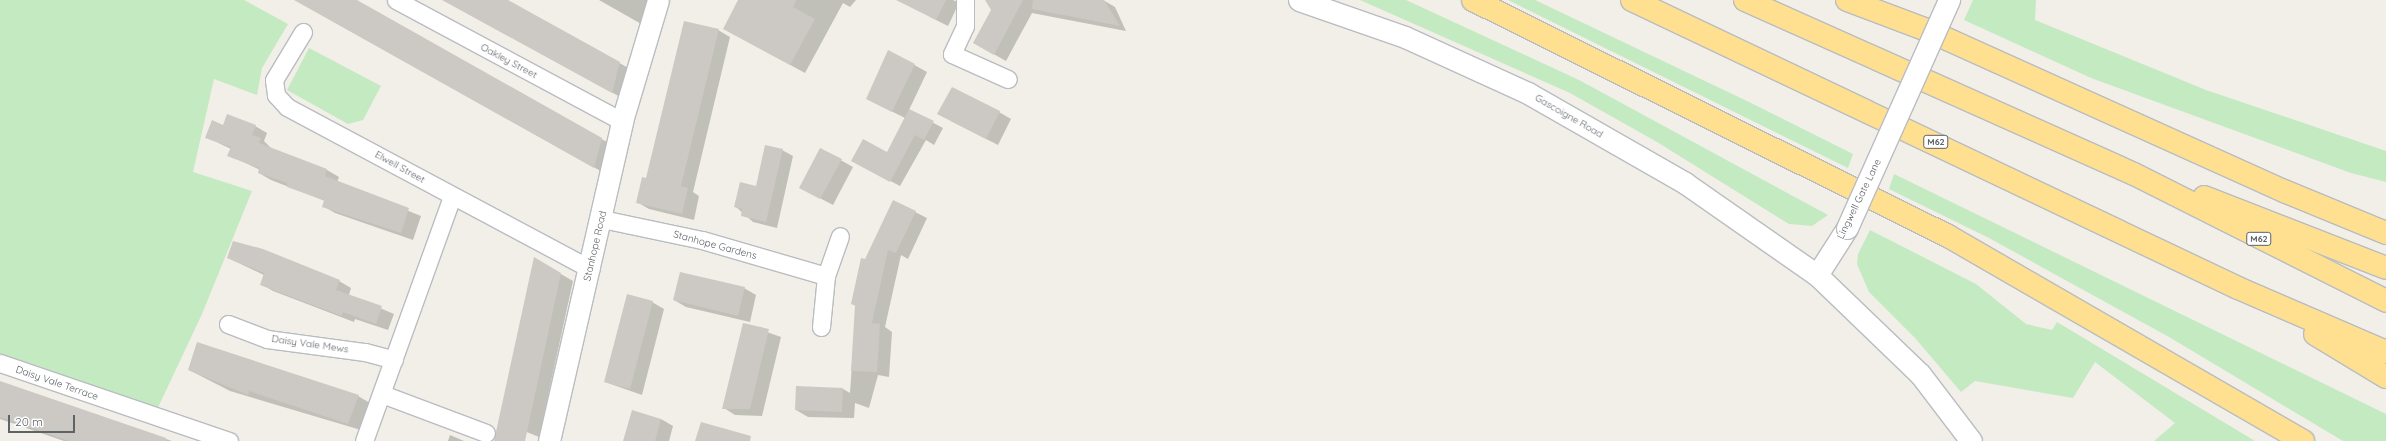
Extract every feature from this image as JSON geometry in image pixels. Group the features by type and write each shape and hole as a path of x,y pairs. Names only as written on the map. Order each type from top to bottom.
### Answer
{"highway":[{"path":"1473,0 1948,236 2303,441"},
{"name":"M62","path":"1632,0 2238,288 2386,352"},
{"name":"M62","path":"1745,0 2134,174 2386,301"},
{"path":"1847,0 1927,30 2277,188 2386,233"},
{"path":"2134,174 2224,204 2386,268"},
{"path":"2238,288 2386,377"}],"street":[{"name":"Oakley Street","path":"396,0 622,121"},
{"name":"Stanhope Road","path":"549,441 602,219 622,121 640,51 658,0"},
{"path":"965,0 965,26 952,54 1008,79"},
{"name":"Gascoigne Road","path":"1298,0 1405,37 1528,93 1685,182 1817,275"},
{"name":"Lingwell Gate Lane","path":"1817,275 1846,228 1949,0"},
{"name":"Elwell Street","path":"303,32 274,80 276,95 287,107 590,269"},
{"path":"364,441 452,196"},
{"name":"Stanhope Gardens","path":"602,219 702,240 826,276"},
{"path":"821,327 826,276 840,236"},
{"path":"1817,275 1920,374 1971,441"},
{"name":"Daisy Vale Mews","path":"228,324 267,339 365,352 394,360"},
{"name":"Daisy Vale Terrace","path":"0,363 228,441"},
{"path":"382,394 486,433"}],"green space":[{"path":"0,0 244,0 288,24 262,68 257,95 214,79 193,172 252,191 202,314 154,416 0,363"},
{"path":"1360,0 1406,0 1579,80 1828,215 1812,226 1789,224 1657,142 1570,93"},
{"path":"1508,0 1535,0 1749,102 1853,154 1848,168"},
{"path":"1973,0 2036,0 2035,20 2206,90 2386,151 2386,182 2351,173 2091,78 1964,20"},
{"path":"309,48 381,86 363,120 348,124 287,90"},
{"path":"1894,174 2386,414 2386,441 2343,441 2169,337 1989,238 1889,189"},
{"path":"1870,230 1976,284 2026,324 2052,330 2057,322 2255,441 2154,441 2175,423 2095,362 2073,398 1975,381 1961,392 1915,338 1869,292 1857,264 1858,254"}],"building":[{"path":"294,0 357,0 602,138 594,168"},
{"path":"442,0 508,0 620,62 612,93"},
{"path":"738,0 796,0 793,7 815,19 790,65 723,29"},
{"path":"896,0 946,0 936,20"},
{"path":"985,0 1023,0 994,55 973,43 991,10"},
{"path":"1033,0 1104,0 1120,26 1032,9"},
{"path":"684,21 719,29 681,186 688,188 682,214 636,203 642,177 646,178"},
{"path":"888,50 915,64 892,112 866,99"},
{"path":"952,87 1000,111 986,139 937,114"},
{"path":"909,109 934,121 924,140 915,135 890,182 851,161 863,139 887,152"},
{"path":"227,114 256,125 252,135 261,138 259,143 327,169 325,176 409,208 401,233 322,207 324,200 287,187 287,183 258,173 259,168 227,156 231,147 205,138 212,120 223,125"},
{"path":"765,145 783,149 766,222 741,216 742,209 734,207 740,182 756,186"},
{"path":"820,148 842,159 820,199 799,188"},
{"path":"893,200 916,211 896,253 888,250 872,323 880,324 877,372 851,371 855,305 851,304 861,258 865,259"},
{"path":"233,241 263,249 340,280 336,290 382,306 376,324 343,312 342,316 260,285 264,273 227,258"},
{"path":"534,257 561,273 525,441 494,441"},
{"path":"680,272 745,287 738,316 673,300"},
{"path":"627,294 653,301 630,389 604,382"},
{"path":"743,323 769,329 750,409 722,409"},
{"path":"197,342 359,395 348,424 249,391 248,395 188,370"},
{"path":"0,381 166,438 166,441 69,441 0,417"},
{"path":"796,386 843,388 842,412 795,410"},
{"path":"632,410 661,419 655,441 623,441"},
{"path":"701,422 751,436 750,441 695,441"}]}
